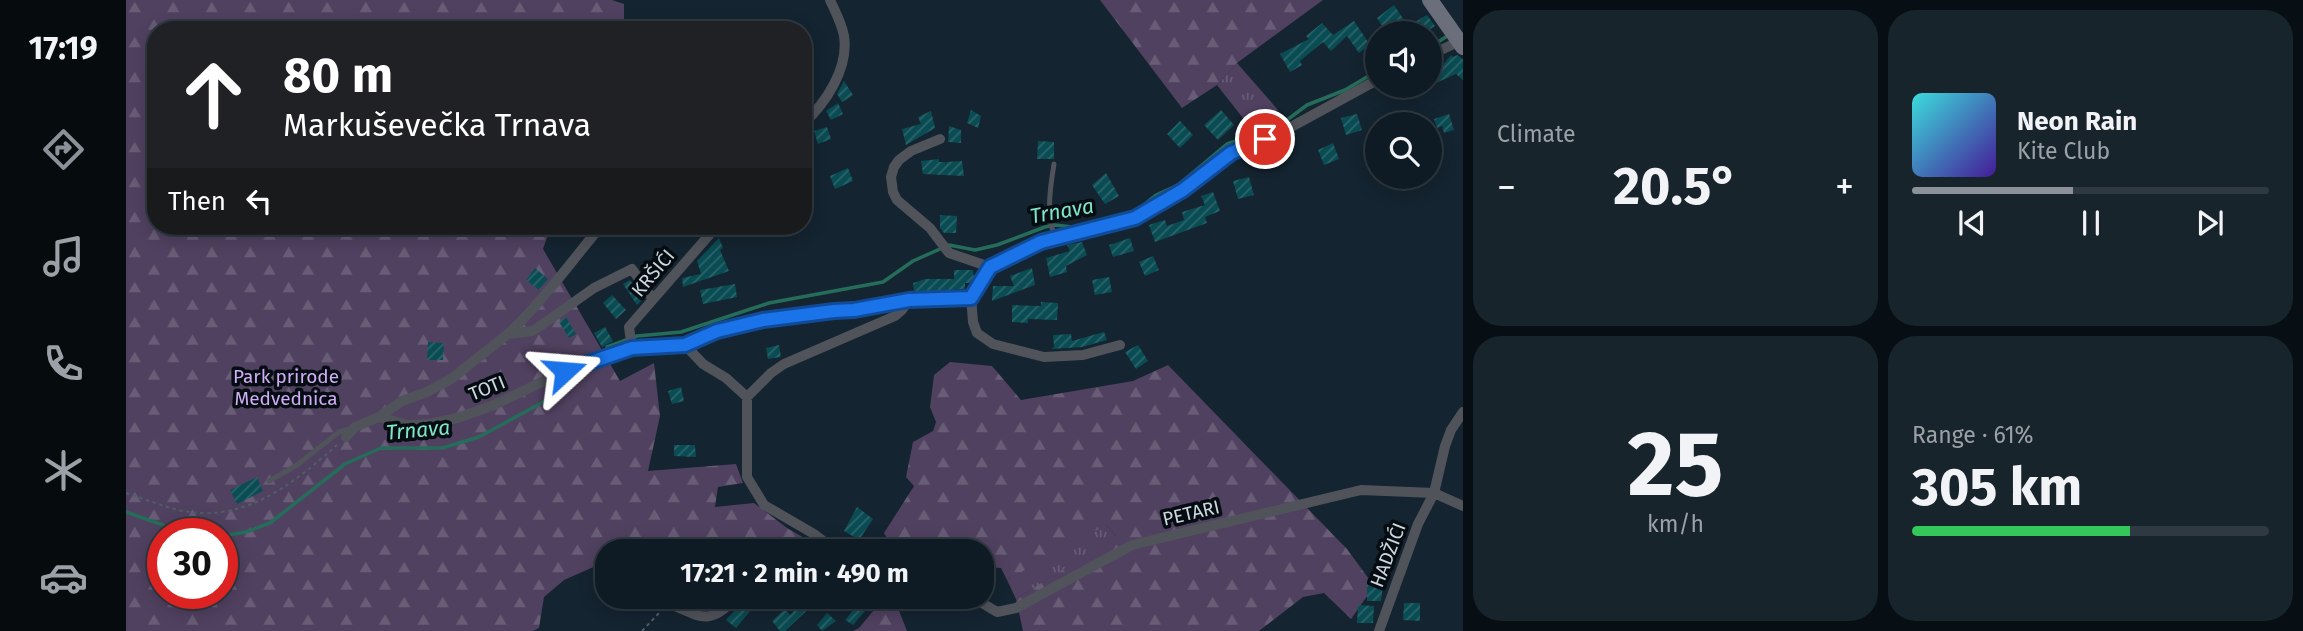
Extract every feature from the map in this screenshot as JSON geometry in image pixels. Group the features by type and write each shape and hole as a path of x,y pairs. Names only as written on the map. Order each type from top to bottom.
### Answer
{"street":[{"path":"812,114 838,75 846,51 844,33 830,0"},
{"path":"1430,0 1458,39 1442,48"},
{"path":"1120,345 1083,355 1044,357 993,344 977,333 973,323 971,298 990,267 1041,242 1052,230 1135,218 1183,190 1231,153 1280,133 1365,87"},
{"path":"940,139 904,155 894,167 891,177 893,192 897,200 930,228 954,256 990,267"},
{"name":"TOTI","path":"346,437 355,427 379,417 402,401 451,379 508,334 534,309 594,235"},
{"name":"KRŠIĆI","path":"630,341 629,327 709,235"},
{"name":"TOTI","path":"508,334 533,331 594,288 632,269 652,298"},
{"path":"747,397 726,378 703,364 685,345 717,331 763,320 854,310 909,300 971,298"},
{"path":"820,539 764,505 747,477 747,397 771,373 784,365 895,316 909,300"},
{"name":"TOTI","path":"379,417 408,425 458,418 494,405 630,341 685,345"},
{"name":"HADŽIĆI","path":"1379,631 1418,524 1434,493 1451,430 1463,412"},
{"name":"PETARI","path":"992,609 997,612 1016,608 1132,545 1361,490 1434,493"},
{"path":"1434,493 1463,506"},
{"path":"682,609 701,617 714,617 723,609"}],"lane":[{"path":"1052,230 1049,193 1054,164"},
{"path":"269,481 297,465 339,432 355,427"}],"path":[{"path":"126,493 183,511 223,512 247,508 298,480 346,437"},
{"path":"642,631 662,609"}],"green space":[{"name":"Park prirode Medvednica","path":"126,0 612,0 624,4 624,21 147,21 147,235 548,235 543,249 620,381 654,363 660,416 648,471 736,464 743,483 718,487 715,507 754,503 806,539 595,539 595,566 564,580 544,597 539,628 533,631 126,631"},
{"path":"1100,0 1323,0 1237,63 1217,85 1182,108"},
{"path":"1237,63 1278,110 1250,127 1217,85"},
{"path":"950,362 992,366 1021,400 1133,381 1168,365 1347,549 1374,586 1351,619 1324,593 1303,597 1259,631 1023,631 1016,599 1116,536 1106,525 1007,580 1001,568 994,568 994,539 887,539 884,533 914,486 906,477 913,442 933,431 936,422 930,407 934,375"},
{"path":"1105,524 1117,537 1016,599 1007,580"},
{"path":"875,609 898,609 907,631 853,631 859,628"}],"building":[{"path":"1394,5 1405,21 1379,21 1377,18"},
{"path":"1427,15 1431,21 1417,21"},
{"path":"1354,21 1365,38 1365,49 1359,53 1347,36 1331,51 1323,42 1300,61 1302,65 1290,72 1280,54 1309,39 1306,36 1322,23 1333,35"},
{"path":"1451,55 1463,59 1463,80 1456,74 1442,80 1442,66"},
{"path":"844,81 853,95 842,102 837,94"},
{"path":"838,103 843,114 831,120 826,111"},
{"path":"971,110 981,116 978,128 967,123"},
{"path":"1221,110 1234,125 1218,140 1204,125"},
{"path":"931,111 935,128 906,145 902,129 921,124 918,117"},
{"path":"1357,114 1362,130 1346,135 1341,118"},
{"path":"1449,114 1454,130 1444,133 1442,116"},
{"path":"1180,121 1193,135 1180,148 1167,134"},
{"path":"949,126 961,130 961,143 948,142"},
{"path":"827,127 831,139 818,144 814,131"},
{"path":"1038,141 1054,142 1054,159 1037,159"},
{"path":"1333,143 1339,159 1324,165 1318,150"},
{"path":"939,159 939,162 945,162 946,165 946,162 962,161 964,176 923,174 921,161"},
{"path":"848,168 853,181 835,189 830,176"},
{"path":"1106,173 1119,196 1105,204 1092,185"},
{"path":"1249,177 1254,195 1238,199 1233,181"},
{"path":"1213,192 1220,211 1205,217 1207,223 1155,242 1149,225 1165,220 1167,226 1184,220 1182,212 1205,205 1201,196"},
{"path":"1084,200 1090,213 1073,218 1069,204"},
{"path":"940,215 957,216 956,233 944,233 940,228"},
{"path":"719,238 723,248 720,250 729,271 683,287 682,278 701,274 697,261"},
{"path":"1130,238 1134,251 1113,257 1109,245"},
{"path":"1082,242 1087,255 1066,266 1067,272 1050,277 1046,258 1070,251 1067,245"},
{"path":"1153,256 1159,270 1145,276 1139,262"},
{"path":"535,268 548,279 539,290 526,280"},
{"path":"1032,268 1035,285 992,301 993,286 1014,286 1010,276"},
{"path":"954,270 973,270 974,278 970,283 965,283 965,289 914,292 913,283 925,279 954,279"},
{"path":"1109,277 1112,292 1095,295 1092,280"},
{"path":"630,280 643,299 637,305 623,284"},
{"path":"735,284 737,297 703,304 700,290"},
{"path":"612,295 626,310 616,319 603,303"},
{"path":"1041,302 1058,303 1057,320 1028,319 1028,323 1012,322 1012,305 1041,306"},
{"path":"566,317 576,334 569,338 559,322"},
{"path":"605,327 613,341 602,347 594,333"},
{"path":"1104,332 1107,340 1082,347 1051,349 1054,347 1053,335 1071,334 1072,341"},
{"path":"428,342 444,343 443,360 427,360"},
{"path":"779,345 781,357 768,359 766,348"},
{"path":"1138,345 1148,361 1136,369 1125,352"},
{"path":"681,387 684,401 672,404 668,391"},
{"path":"674,445 695,445 696,457 674,456"},
{"path":"257,477 263,491 237,504 230,490"},
{"path":"857,507 873,519 860,539 844,531"},
{"path":"1367,583 1383,584 1381,601 1367,601"},
{"path":"1404,603 1420,603 1420,621 1403,620"},
{"path":"1358,605 1374,606 1373,623 1357,623"},
{"path":"736,609 752,609 736,628 726,620"},
{"path":"785,609 790,615 796,609 808,609 785,631 780,631 772,621"},
{"path":"854,609 865,611 853,625 845,620"},
{"path":"827,613 836,621 822,631 817,625"}],"waterway":[{"name":"Trnava","path":"1442,39 1449,35"},
{"name":"Trnava","path":"607,347 637,336 681,332 769,303 883,282 913,261 949,245 975,250 997,245 1045,227 1072,227 1127,215 1156,195 1178,185 1227,144 1279,126 1307,105 1345,90 1365,78"},
{"name":"Trnava","path":"238,533 270,523 345,464 381,448 442,448 479,437 583,377"},
{"name":"Trnava","path":"126,512 147,519"}],"route":[{"path":"565,371 632,348 685,345 717,331 763,320 854,310 909,300 971,298 990,267 1041,242 1135,218 1183,190 1231,153 1265,139"}]}
